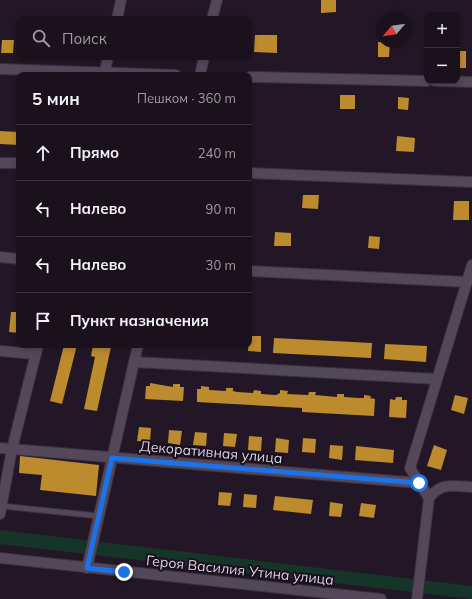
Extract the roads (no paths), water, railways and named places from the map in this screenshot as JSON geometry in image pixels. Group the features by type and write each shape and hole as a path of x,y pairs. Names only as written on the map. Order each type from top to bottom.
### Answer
{"street":[{"path":"118,16 121,0"},
{"path":"213,16 217,0"},
{"path":"105,72 107,60"},
{"path":"201,72 203,60"},
{"path":"0,69 63,72"},
{"path":"252,77 424,81"},
{"path":"460,82 472,82"},
{"path":"0,163 16,164"},
{"path":"252,173 472,182"},
{"path":"0,257 16,259"},
{"path":"429,498 410,468 472,265"},
{"path":"252,271 467,282"},
{"path":"87,568 137,348"},
{"path":"0,351 37,349 12,449 1,510"},
{"path":"134,362 437,379"},
{"name":"Декоративная улица","path":"0,448 419,483"},
{"path":"417,599 429,498 436,489 446,486 472,487"},
{"name":"Героя Василия Утина улица","path":"0,558 358,598 381,599"}],"lane":[{"path":"1,510 99,516"}]}
